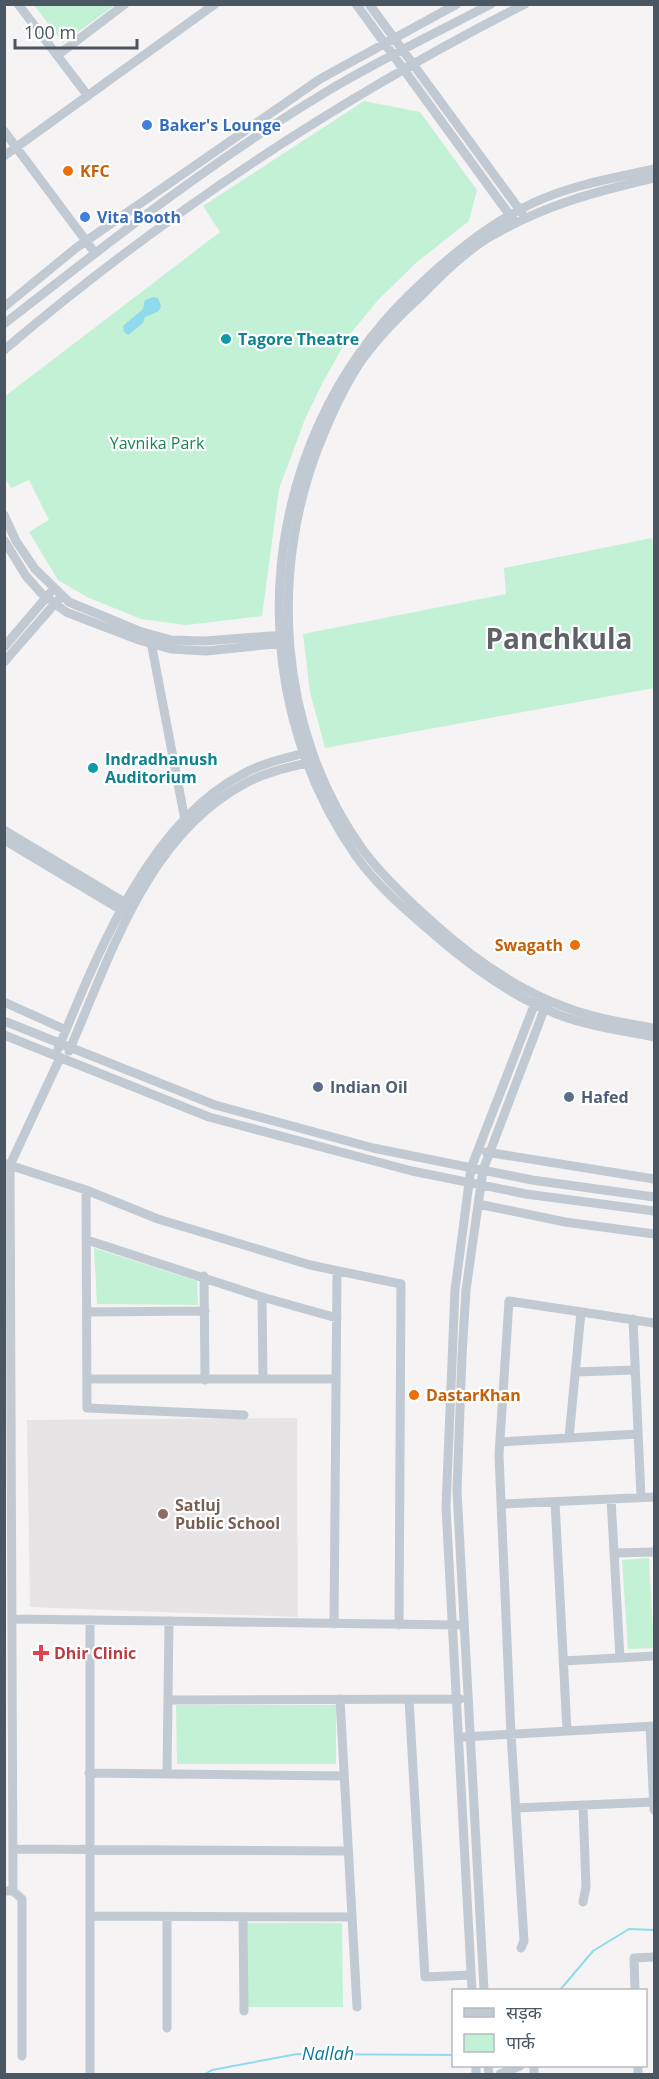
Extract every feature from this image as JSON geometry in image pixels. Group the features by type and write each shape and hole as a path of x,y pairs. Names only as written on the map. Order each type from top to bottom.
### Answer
{"street":[{"path":"18,4 88,96"},
{"path":"58,55 125,4"},
{"path":"4,156 215,4"},
{"path":"356,4 513,219"},
{"path":"369,4 522,214"},
{"path":"4,307 86,241 320,79 457,4"},
{"path":"4,324 95,253 252,140 326,92 491,4"},
{"path":"4,350 135,243 325,114 412,64 525,4"},
{"path":"4,131 95,253"},
{"path":"470,161 478,154"},
{"path":"522,214 534,202 587,184 654,169"},
{"path":"654,178 587,194 522,214 482,233 438,267 383,321 356,355 333,392 308,450 290,509 280,563 277,619 284,639 286,693 296,734 363,850 401,894 456,943 563,1017 654,1037"},
{"path":"4,515 16,541 66,612 171,649 206,651 284,639"},
{"path":"4,540 26,576 54,596 149,634 171,640 284,639"},
{"path":"4,647 54,596"},
{"path":"4,662 54,596"},
{"path":"149,634 185,816 185,830"},
{"path":"60,1058 60,1044 66,1030 128,909 162,844 185,816 219,788 244,773 310,757"},
{"path":"22,2056 22,1899 9,1891 13,1848 9,1698 13,1619 8,1460 7,1164 60,1058 71,1048 128,909 185,830 225,795 249,781 310,757"},
{"path":"4,830 128,909"},
{"path":"4,840 128,909"},
{"path":"4,1002 66,1030"},
{"path":"541,1002 654,1028"},
{"path":"472,1989 446,1507 455,1290 471,1168 541,1002"},
{"path":"484,1989 457,1491 466,1290 483,1170 541,1002"},
{"path":"4,1021 216,1105 373,1148 471,1168 654,1197"},
{"path":"4,1035 209,1118 412,1171 526,1194 654,1211"},
{"path":"478,1150 654,1179"},
{"path":"7,1164 86,1190 158,1219 337,1271 401,1284 399,1625"},
{"path":"86,1190 87,1408 244,1416"},
{"path":"478,1204 542,1218 654,1234"},
{"path":"87,1240 204,1276 262,1297 337,1318"},
{"path":"334,1624 337,1271"},
{"path":"204,1276 205,1380"},
{"path":"262,1297 263,1379"},
{"path":"520,1948 524,1941 512,1734 500,1442 509,1301 654,1323"},
{"path":"87,1312 205,1311"},
{"path":"569,1438 581,1312"},
{"path":"633,1319 641,1497"},
{"path":"575,1372 635,1370"},
{"path":"87,1379 336,1379"},
{"path":"500,1442 638,1434"},
{"path":"502,1504 654,1497"},
{"path":"611,1499 620,1658"},
{"path":"555,1502 567,1731"},
{"path":"614,1553 654,1552"},
{"path":"13,1619 463,1626"},
{"path":"90,1620 90,2074"},
{"path":"167,1774 169,1621"},
{"path":"563,1660 654,1656"},
{"path":"169,1700 467,1698"},
{"path":"340,1699 357,2007"},
{"path":"409,1699 425,1977 471,1975"},
{"path":"459,1737 652,1726 654,1810"},
{"path":"89,1773 343,1776"},
{"path":"516,1808 654,1802"},
{"path":"583,1805 586,1887 583,1902"},
{"path":"13,1848 347,1851"},
{"path":"90,1916 352,1917"},
{"path":"166,2028 167,1917"},
{"path":"243,1917 244,2012"},
{"path":"635,1989 634,1958 654,1957"},
{"path":"500,2074 518,2067"}],"shaded area":[{"name":"Satluj Public School","path":"297,1418 298,1617 30,1607 27,1420"}],"green space":[{"path":"34,5 115,5 63,43"},
{"name":"Yavnika Park","path":"364,101 420,112 477,190 469,221 417,262 378,300 350,334 323,382 305,419 279,489 262,616 186,625 141,619 87,597 58,580 29,532 49,520 29,480 11,488 5,478 4,397 220,232 203,206"},
{"path":"652,538 654,550 654,688 325,748 310,692 303,634 506,594 504,568"},
{"path":"94,1248 197,1281 198,1305 97,1304"},
{"path":"649,1558 654,1648 628,1649 622,1560"},
{"path":"176,1705 336,1705 336,1764 177,1764"},
{"path":"247,1923 342,1923 343,2007 248,2007"}],"water":[{"path":"158,298 161,306 159,311 145,317 143,323 128,335 124,332 123,326 143,309 145,300"}],"waterway":[{"name":"Nallah","path":"561,1989 593,1951 629,1929 654,1930"},
{"name":"Nallah","path":"205,2074 212,2070 297,2054 452,2055"}],"place":[{"name":"Baker's Lounge","path":"147,125"},
{"name":"KFC","path":"68,171"},
{"name":"Vita Booth","path":"85,217"},
{"name":"Tagore Theatre","path":"226,339"},
{"name":"Indradhanush Auditorium","path":"93,768"},
{"name":"Swagath","path":"575,945"},
{"name":"Indian Oil","path":"318,1087"},
{"name":"Hafed","path":"569,1097"},
{"name":"DastarKhan","path":"414,1395"},
{"name":"Satluj Public School","path":"163,1514"},
{"name":"Dhir Clinic","path":"41,1653"}],"district":[{"name":"Panchkula","path":"559,639"}]}
